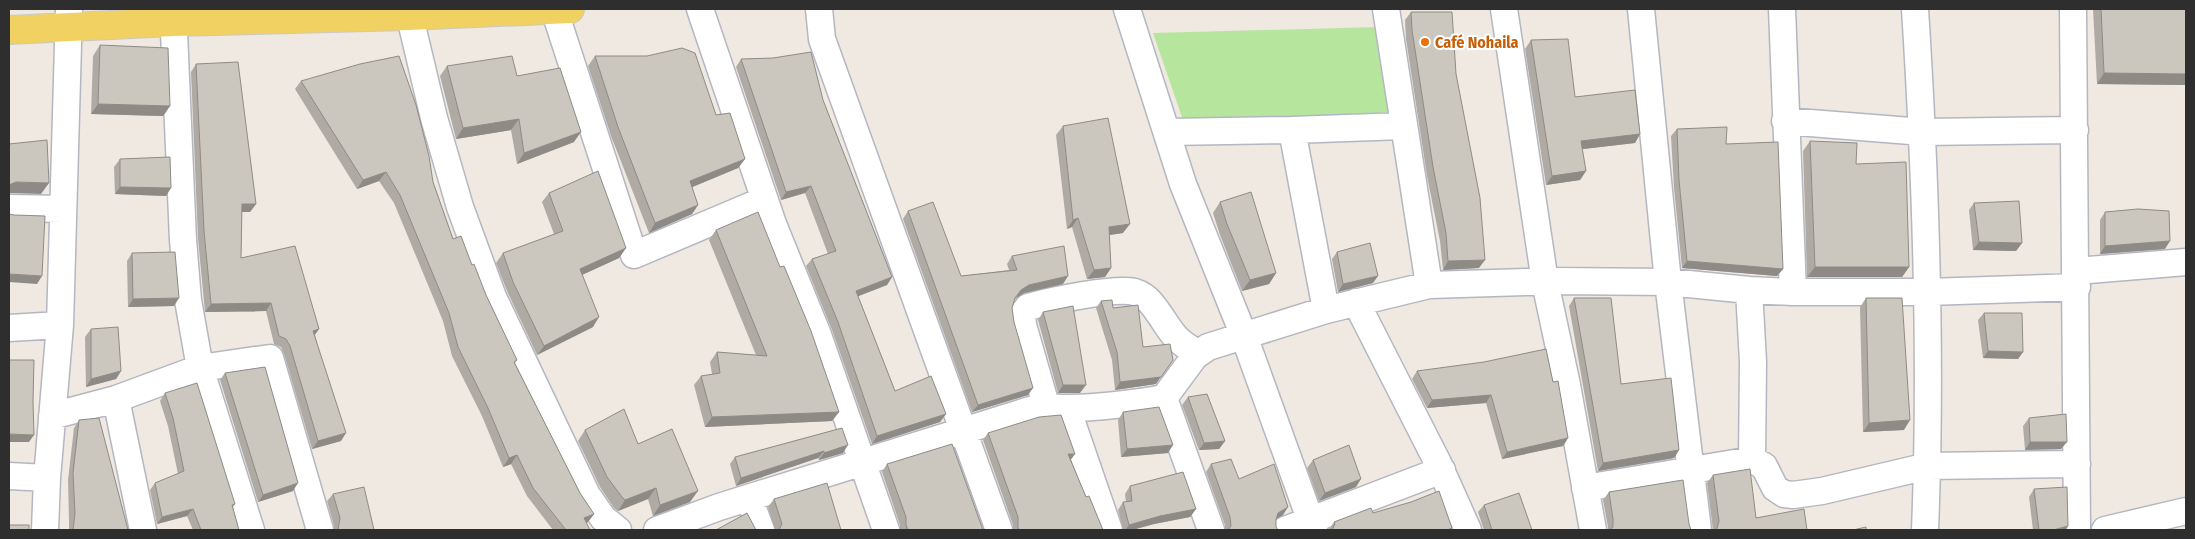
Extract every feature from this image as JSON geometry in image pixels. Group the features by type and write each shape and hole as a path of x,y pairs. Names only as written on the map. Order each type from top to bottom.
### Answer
{"main road":[{"path":"9,30 68,18 570,9"}],"street":[{"path":"554,9 634,254 764,200"},
{"path":"700,9 764,200 818,335 886,530"},
{"path":"819,9 825,46 999,530"},
{"path":"1126,9 1183,184 1244,336 1312,525"},
{"path":"1386,9 1429,285"},
{"path":"1504,9 1545,282 1568,385 1593,530"},
{"path":"1641,9 1668,282 1698,530"},
{"path":"1782,9 1793,292"},
{"path":"1915,9 1922,132 1926,292 1928,466 1925,530"},
{"path":"2074,9 2077,279 2076,530"},
{"path":"408,12 434,118 460,207 493,297 587,495 603,518 618,530"},
{"path":"173,15 182,240 188,300 200,368 252,530"},
{"path":"45,530 47,478 60,325 68,18"},
{"path":"1785,121 1922,132 2075,130"},
{"path":"1167,132 1403,126"},
{"path":"1292,130 1326,310"},
{"path":"9,208 63,209"},
{"path":"657,530 749,498 964,429 1057,407 1147,401 1164,398 1198,353 1208,347 1326,310 1429,285 1491,282 1668,282 1749,290 1793,292 1926,292 2077,279 2186,262"},
{"path":"1749,290 1753,362 1752,460"},
{"path":"1109,530 1023,325 1022,315 1028,307 1087,295 1135,292 1151,302 1167,329 1179,341 1198,353"},
{"path":"1356,302 1442,470 1468,530"},
{"path":"9,328 60,325"},
{"path":"52,416 116,399 200,368 270,358 320,530"},
{"path":"1164,398 1212,530"},
{"path":"116,399 143,530"},
{"path":"1585,488 1752,460 1764,466 1775,488 1784,494 1794,495 1822,491 1928,466 2076,464"},
{"path":"1284,530 1312,525 1442,470"},
{"path":"9,476 47,478"},
{"path":"749,498 761,530"},
{"path":"2105,530 2186,511"}],"green space":[{"path":"1379,27 1395,119 1183,120 1153,33"}],"building":[{"path":"2101,9 2186,9 2186,74 2104,73"},
{"path":"1411,12 1452,12 1456,74 1480,198 1485,260 1448,261 1446,233 1433,167 1412,30"},
{"path":"1568,39 1575,97 1635,90 1640,134 1581,141 1586,171 1552,176 1531,40"},
{"path":"100,45 168,48 170,106 98,104"},
{"path":"682,48 695,53 716,115 730,113 745,159 690,181 698,205 655,223 618,127 595,56 647,56"},
{"path":"811,52 823,100 892,277 856,291 895,391 931,376 946,414 877,436 838,322 812,259 836,251 811,186 786,192 741,59 773,58"},
{"path":"399,56 416,105 429,156 433,182 453,239 461,236 472,265 474,264 486,295 517,360 514,362 580,493 594,514 584,518 590,530 566,530 533,488 517,455 509,458 488,408 458,347 449,313 400,195 386,172 363,180 301,81 360,64"},
{"path":"512,56 517,76 560,68 581,132 524,153 519,119 463,128 447,66"},
{"path":"238,62 256,204 242,204 241,258 295,246 319,329 313,331 346,433 318,441 290,346 286,339 279,336 271,303 211,304 204,231 196,64"},
{"path":"1108,118 1130,224 1109,227 1111,268 1094,270 1078,218 1073,220 1063,126"},
{"path":"1727,127 1726,144 1778,142 1783,269 1687,261 1679,180 1677,129"},
{"path":"47,140 49,183 16,182 9,185 9,144"},
{"path":"1810,141 1857,143 1856,164 1906,162 1909,267 1815,267"},
{"path":"170,157 171,188 120,187 120,159"},
{"path":"598,171 626,248 580,269 599,317 544,346 513,282 503,253 563,231 549,193"},
{"path":"1251,192 1276,273 1250,280 1220,202"},
{"path":"2019,201 2022,243 1979,242 1974,203"},
{"path":"933,202 961,276 1017,270 1012,256 1064,246 1068,276 1029,285 1021,290 1015,298 1012,308 1014,322 1033,388 978,405 908,211"},
{"path":"2138,209 2169,211 2170,241 2105,246 2105,212"},
{"path":"758,212 780,267 784,266 811,331 839,412 712,417 701,376 720,373 717,352 767,356 716,230"},
{"path":"9,214 45,216 42,276 9,274"},
{"path":"1370,243 1378,276 1343,284 1337,252"},
{"path":"175,252 179,298 133,299 132,253"},
{"path":"1574,298 1611,298 1621,384 1671,378 1679,450 1603,463"},
{"path":"1866,298 1902,298 1910,420 1869,423"},
{"path":"1112,300 1113,308 1138,305 1143,347 1170,344 1173,360 1161,377 1120,382 1117,352 1101,301"},
{"path":"1073,306 1086,385 1063,385 1043,312"},
{"path":"1984,313 2022,313 2023,352 1988,351"},
{"path":"118,327 121,371 91,379 91,329"},
{"path":"1546,349 1553,382 1558,381 1568,438 1507,452 1491,395 1432,400 1417,371 1484,362"},
{"path":"9,360 34,360 34,435 9,434"},
{"path":"265,367 298,483 263,495 225,373"},
{"path":"197,383 235,504 232,505 239,530 201,530 193,509 162,517 155,483 184,471 173,418 165,393"},
{"path":"1207,394 1225,441 1204,443 1188,397"},
{"path":"1159,407 1173,445 1127,449 1123,412"},
{"path":"624,409 638,444 672,429 698,491 660,505 656,488 625,500 622,497 607,477 585,430"},
{"path":"2066,414 2067,442 2030,442 2029,418"},
{"path":"1061,415 1075,454 1068,454 1086,497 1089,496 1103,530 1019,530 1018,517 988,433 1039,417"},
{"path":"99,418 128,530 73,530 75,513 73,473 79,420"},
{"path":"842,428 848,445 741,478 735,457"},
{"path":"952,444 983,530 908,530 906,517 887,464"},
{"path":"1349,445 1361,479 1325,493 1313,460"},
{"path":"1231,459 1239,479 1274,464 1288,507 1278,513 1276,527 1278,530 1228,530 1231,526 1230,517 1211,464"},
{"path":"1750,469 1756,518 1804,509 1807,530 1716,530 1719,521 1713,475"},
{"path":"1183,472 1196,509 1160,516 1129,525 1123,502 1132,501 1130,486"},
{"path":"1683,480 1691,530 1610,530 1613,527 1613,519 1609,492"},
{"path":"827,483 841,530 779,530 782,524 774,499"},
{"path":"364,487 374,530 338,530 340,518 333,494"},
{"path":"2067,487 2068,526 2053,530 2039,530 2034,489"},
{"path":"1439,491 1452,528 1447,530 1332,530 1334,522 1371,508 1373,513 1411,502"},
{"path":"1519,493 1532,530 1492,530 1484,505"},
{"path":"747,513 756,530 716,530"},
{"path":"9,525 29,525 29,530 9,530"},
{"path":"1866,527 1866,530 1853,530"}],"place":[{"name":"Café Nohaila","path":"1425,42"}]}
